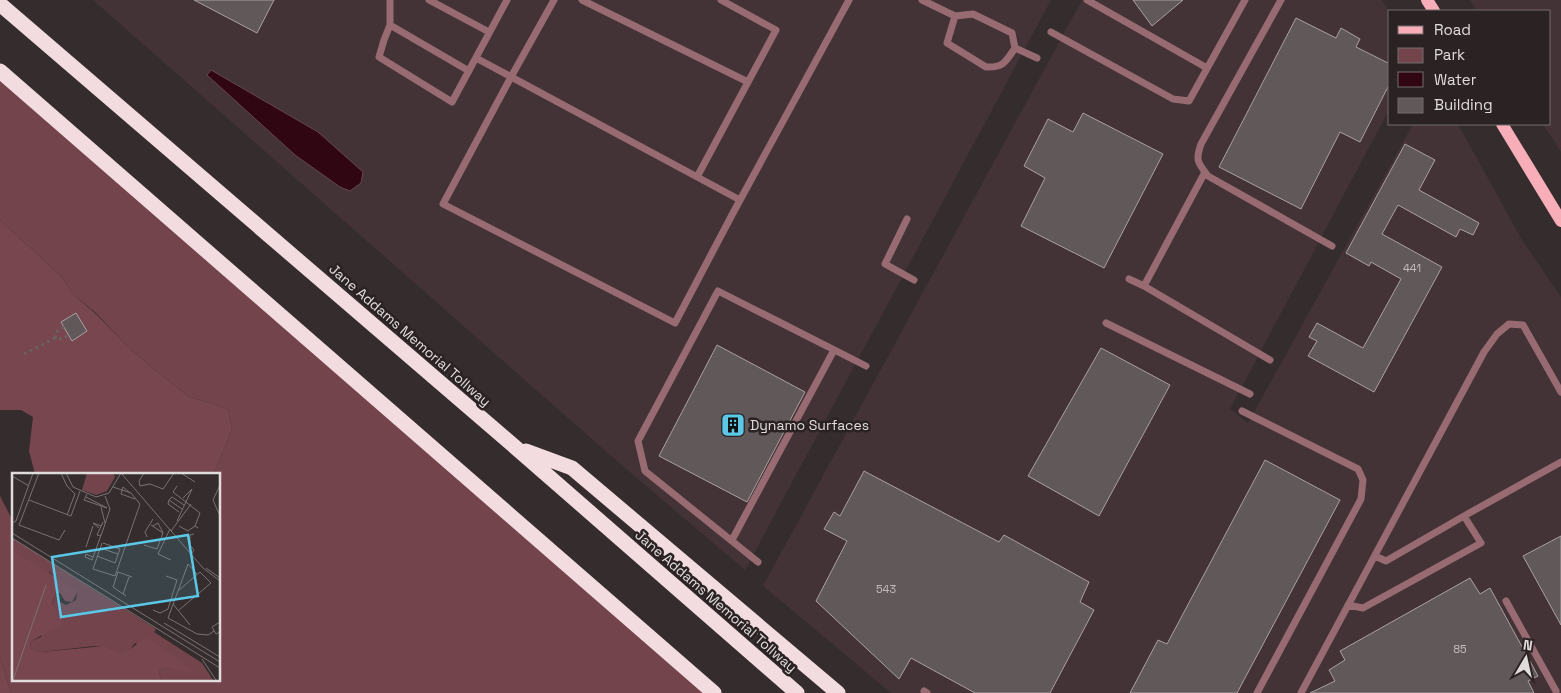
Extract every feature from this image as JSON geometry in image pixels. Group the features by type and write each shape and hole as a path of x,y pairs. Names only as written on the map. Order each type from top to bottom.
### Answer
{"highway":[{"name":"Jane Addams Memorial Tollway","path":"0,4 515,447 797,693"},
{"path":"0,71 714,693"},
{"path":"515,447 572,468 838,693"}],"main road":[{"path":"1503,125 1560,216"}],"lane":[{"path":"390,0 390,25 379,57 452,102 507,0"},
{"path":"429,0 490,32"},
{"path":"554,0 442,204 675,323 849,0"},
{"path":"582,0 748,82"},
{"path":"697,177 776,30 721,0"},
{"path":"922,0 955,16 973,14 1012,33 1014,48 1004,64 986,67 948,43 955,16"},
{"path":"1086,0 1208,68"},
{"path":"1051,32 1174,99 1189,101 1245,0"},
{"path":"1281,0 1201,144 1197,156 1200,166 1208,176 1332,246"},
{"path":"390,25 469,71"},
{"path":"1014,48 1037,58"},
{"path":"476,58 740,200"},
{"path":"1144,286 1205,172"},
{"path":"907,219 885,264 914,280"},
{"path":"1129,280 1144,286 1270,360"},
{"path":"758,562 646,470 638,441 718,291 866,366"},
{"path":"1106,323 1250,394"},
{"path":"1301,693 1484,352 1497,334 1509,324 1523,325 1561,392"},
{"path":"732,540 834,350"},
{"path":"1242,412 1358,469 1363,480 1361,499 1257,693"},
{"path":"1375,556 1386,561 1561,462"},
{"path":"1348,605 1363,608 1481,543 1464,516"},
{"path":"1506,601 1556,690"}],"path":[{"path":"54,338 56,332 64,327"},
{"path":"24,354 54,338 62,339 69,335"}],"shaded area":[{"path":"93,0 1051,0 745,570 618,462"},
{"path":"1082,0 1382,0 1388,10 1388,112 1230,409 1248,423 1412,125 1459,125 1522,240 1561,297 1561,693 891,693 763,586"},
{"path":"1470,0 1561,0 1561,152 1544,125 1551,125 1551,10 1476,10"},
{"path":"0,220 61,276 74,295 157,372 188,396 228,409 232,429 214,473 35,473 29,451 33,417 21,410 0,410"},
{"path":"0,657 11,693 0,693"}],"green space":[{"path":"0,73 711,693 11,693 0,657 0,496 12,519 12,680 220,680 220,473 214,473 232,429 228,409 188,396 157,372 125,344 97,314 74,295 61,276 0,220"}],"water":[{"path":"211,70 318,132 363,172 361,183 350,191 340,187 295,155 207,75"}],"building":[{"path":"194,0 274,0 257,33"},
{"path":"1133,0 1183,0 1152,26"},
{"path":"1296,18 1336,38 1341,28 1360,39 1356,47 1388,63 1388,87 1360,142 1340,132 1301,209 1219,167"},
{"path":"1083,113 1163,154 1104,268 1021,226 1045,178 1024,166 1048,119 1073,132"},
{"path":"1405,144 1435,160 1419,190 1479,223 1473,235 1460,229 1456,237 1398,205 1382,234 1442,267 1374,392 1308,356 1317,341 1309,337 1317,323 1363,348 1401,279 1371,262 1369,266 1346,253"},
{"path":"76,313 87,331 72,341 61,322"},
{"name":"Dynamo Surfaces","path":"717,345 805,392 747,502 659,456"},
{"path":"1101,348 1170,385 1099,516 1028,476"},
{"path":"1265,460 1340,500 1237,693 1130,693 1158,640 1167,644"},
{"path":"864,471 999,542 1004,535 1089,582 1080,602 1094,610 1050,693 975,693 911,658 899,679 816,601 847,541 824,529 834,512 840,516"},
{"path":"1561,536 1561,625 1523,556"},
{"path":"1470,578 1480,594 1490,588 1538,676 1528,681 1534,693 1310,693 1335,681 1329,670 1345,660 1340,651"}],"place":[{"name":"Dynamo Surfaces","path":"733,425"}]}
